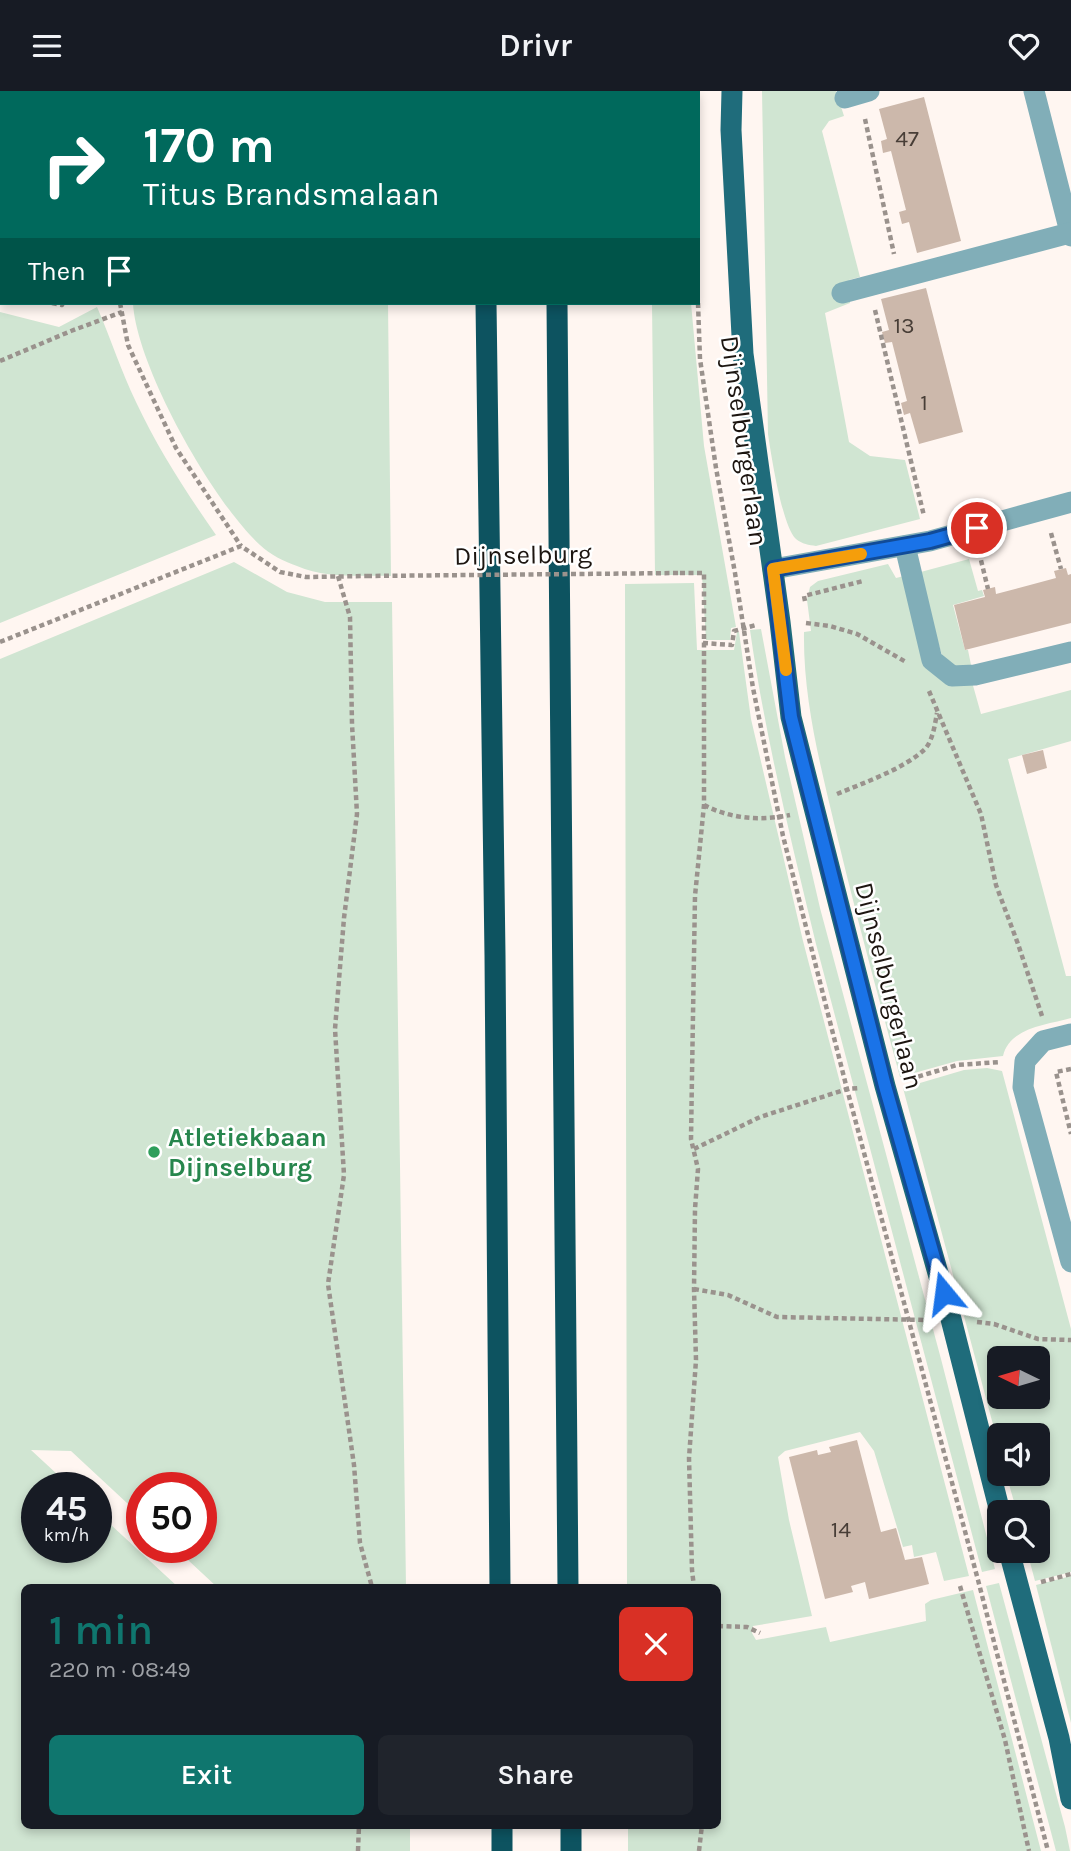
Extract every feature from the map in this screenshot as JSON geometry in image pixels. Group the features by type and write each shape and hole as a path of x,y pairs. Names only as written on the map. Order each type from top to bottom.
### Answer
{"highway":[{"path":"486,305 500,1584"},
{"path":"557,305 568,1584"},
{"path":"502,1829 502,1851"},
{"path":"570,1829 571,1851"}],"main road":[{"name":"Dijnselburgerlaan","path":"732,91 743,353 791,717 885,1086 951,1319 997,1500"},
{"path":"1012,1563 1059,1738 1071,1799"},
{"path":"1059,1738 1071,1772"}],"street":[{"path":"842,293 1071,234 1068,207 1034,91"},
{"path":"773,569 930,541 1071,502"},
{"path":"905,546 932,660 952,677 975,675 1071,652"},
{"path":"1071,1034 1043,1041 1025,1061 1023,1087 1071,1262"}],"path":[{"path":"858,94 900,279"},
{"path":"870,286 930,541"},
{"path":"0,642 241,546 176,448 128,345 120,305"},
{"name":"Dijnselburgerlaan","path":"698,305 700,359 716,468 753,688 783,836 1048,1851"},
{"path":"0,361 122,312"},
{"path":"1051,532 1061,569"},
{"name":"Dijnselburg","path":"241,546 280,572 306,577 704,573 703,643"},
{"path":"979,552 988,589"},
{"path":"338,576 350,617 357,814 344,918 335,1029 344,1175 328,1284 354,1465 360,1543 371,1584"},
{"path":"694,1584 689,1458 696,1360 694,1289 698,1169 691,1139 695,896 704,805 703,643 732,645 734,631 780,622"},
{"path":"806,623 830,626 857,634 911,665"},
{"path":"938,666 925,681 981,814 996,885 1043,1018 1043,1041"},
{"path":"1071,1069 1056,1073 1071,1134"},
{"path":"694,1289 728,1295 777,1317 909,1321"},
{"path":"951,1319 994,1324 1038,1339 1071,1340"},
{"path":"960,1586 1005,1740 1029,1851"},
{"path":"721,1626 747,1627 760,1633"},
{"path":"358,1851 359,1829"},
{"path":"699,1851 702,1829"}],"green space":[{"path":"762,91 836,91 844,116 829,121 822,131 860,277 849,280 850,303 825,313 849,442 870,456 905,460 920,519 816,546 801,542 791,532 778,489 768,434"},
{"path":"133,305 388,305 391,576 320,573 282,560 260,545 241,525 200,466 162,396 137,330"},
{"path":"652,305 691,305 704,446 736,627 731,628 730,640 706,640 702,575 655,575"},
{"path":"97,307 126,379 154,437 216,535 0,623 0,312 59,327"},
{"path":"969,559 978,591 982,590 984,596 953,605 971,665 961,669 944,662 917,573"},
{"path":"234,562 287,592 325,602 392,602 406,1584 214,1584 191,1563 217,1563 217,1472 126,1472 126,1502 112,1489 112,1472 94,1472 71,1451 31,1450 55,1472 21,1472 21,1563 112,1563 112,1526 126,1539 126,1563 152,1563 175,1584 21,1584 21,1829 410,1829 410,1851 0,1851 0,659"},
{"path":"888,564 896,578 904,576 923,652 972,682 981,714 1071,690 1071,741 1008,759 1066,976 1071,976 1071,1018 1021,1033 1007,1046 1003,1056 957,1061 900,1077 823,776 809,704 804,656 804,632 811,631 807,600 810,587 818,581"},
{"path":"694,583 697,650 734,650 739,632 751,719 803,941 969,1576 944,1581 936,1552 914,1557 912,1545 903,1547 874,1451 860,1432 785,1451 778,1457 789,1520 812,1616 753,1626 752,1633 756,1640 826,1627 830,1642 926,1621 925,1604 931,1600 973,1590 1041,1851 628,1851 628,1829 721,1829 721,1584 627,1584 625,584"},
{"path":"761,629 785,757 820,908 987,1538 987,1563 993,1563 995,1569 982,1572 816,944 779,788 750,630"},
{"path":"987,1068 1002,1071 1071,1329 1071,1572 1035,1581 1030,1563 1050,1563 1050,1500 1014,1500 1009,1486 1050,1486 1050,1423 993,1423 989,1409 1050,1409 1050,1346 987,1346 987,1402 903,1088 964,1070"},
{"path":"1071,1576 1071,1723 1036,1585"},
{"path":"999,1583 1070,1851 1056,1851 986,1586"}],"building":[{"path":"924,97 961,241 917,253 909,222 902,224 899,212 906,210 891,151 883,153 881,141 887,139 879,109"},
{"path":"926,288 963,432 919,444 910,413 904,415 901,403 907,401 892,342 885,343 882,332 889,330 881,299"},
{"path":"1066,568 1068,575 1071,574 1071,623 965,650 954,605 985,597 983,590 995,587 996,594 1056,578 1054,571"},
{"path":"1043,750 1047,768 1027,774 1022,755"},
{"path":"857,1440 881,1532 896,1528 905,1560 922,1557 929,1584 869,1599 865,1582 851,1586 853,1592 825,1599 789,1457 817,1450 818,1455 831,1452 829,1447"}],"slow traffic":[{"path":"786,670 773,569 861,554"}],"place":[{"name":"Atletiekbaan Dijnselburg","path":"154,1152"}],"route":[{"path":"944,1293 885,1086 791,717 773,569 930,541 977,528"}]}
